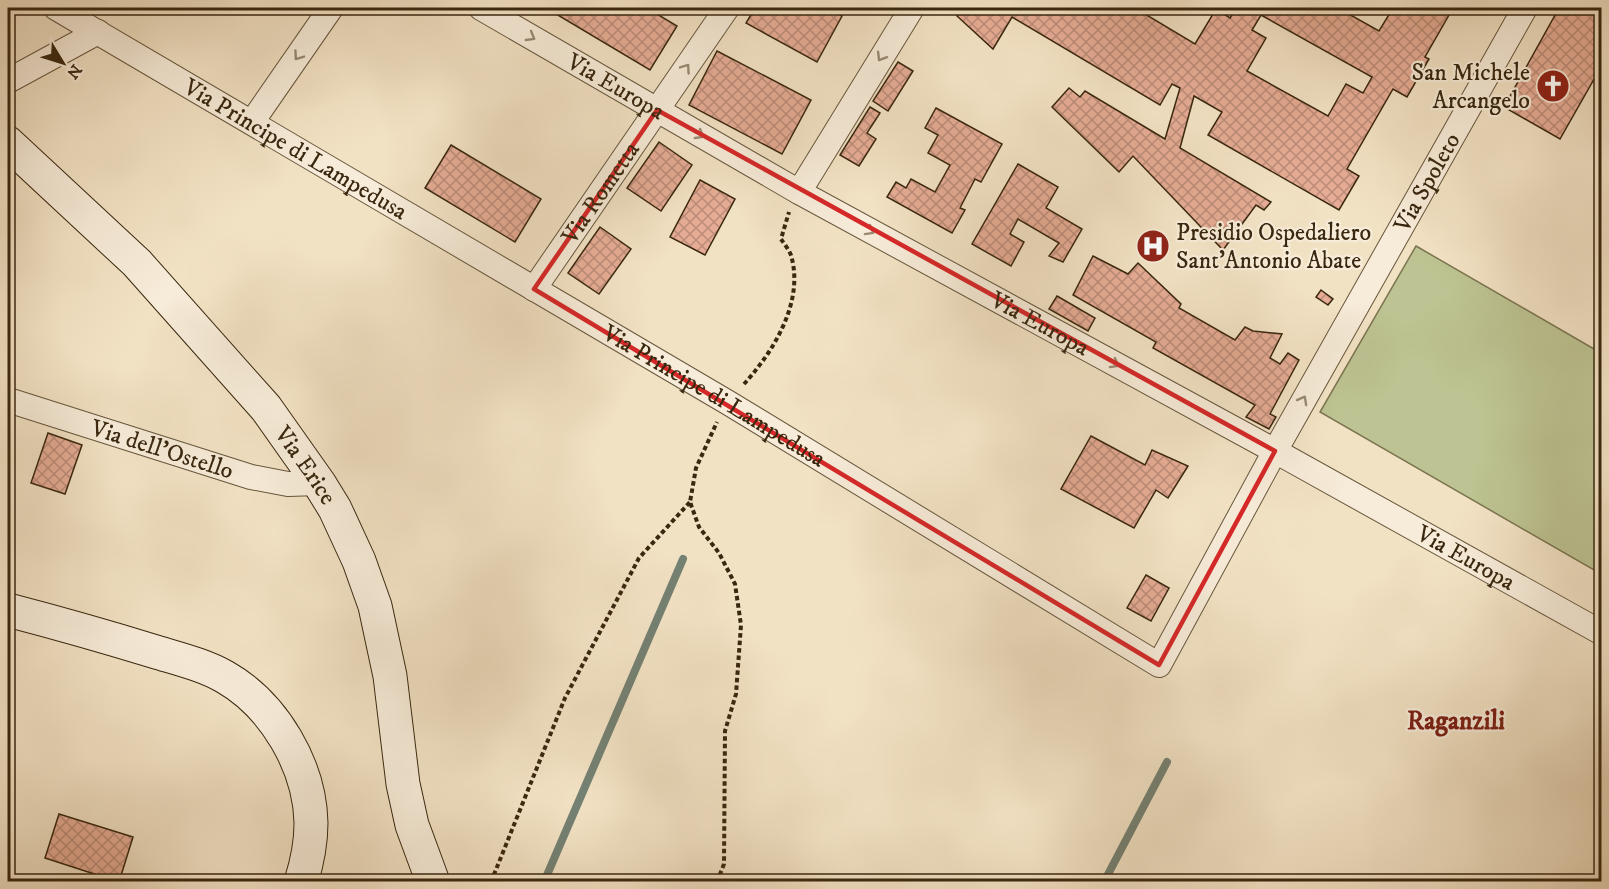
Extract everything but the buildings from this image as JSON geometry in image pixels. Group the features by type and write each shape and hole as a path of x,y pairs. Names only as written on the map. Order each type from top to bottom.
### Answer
{"main road":[{"name":"Via Erice","path":"8,143 137,263 266,408 335,509 359,561 375,606 390,676 405,794 412,825 433,882"},
{"path":"8,610 90,631 199,665 224,676 249,695 276,722 290,743 300,769 311,822 309,848 301,882"}],"street":[{"name":"Via Principe di Lampedusa","path":"56,8 727,402 1159,665 1275,451"},
{"path":"252,122 331,8"},
{"name":"Via Europa","path":"481,8 799,192 1275,451 1602,633"},
{"name":"Via Rometta","path":"534,289 728,8"},
{"path":"799,192 912,8"},
{"name":"Via Spoleto","path":"1275,451 1525,8"},
{"path":"8,81 98,32"},
{"name":"Via dell'Ostello","path":"8,400 251,477 288,484 319,483"}],"path":[{"path":"717,882 724,864 725,730 736,694 741,625 735,584 719,553 699,527 690,502 696,468 727,402 767,355 789,308 795,281 792,256 781,239 787,217 799,192"},
{"path":"491,882 565,698 639,558 690,502"}],"highlighted area":[{"path":"657,110 1275,451 1159,665 534,289"}],"green space":[{"path":"1416,246 1601,353 1601,574 1320,412"}],"waterway":[{"path":"544,882 683,559"},
{"path":"1104,882 1167,762"}],"place":[{"name":"San Michele Arcangelo","path":"1553,86"},
{"name":"Presidio Ospedaliero Sant'Antonio Abate","path":"1153,246"}],"district":[{"name":"Raganzili","path":"1456,720"}]}
